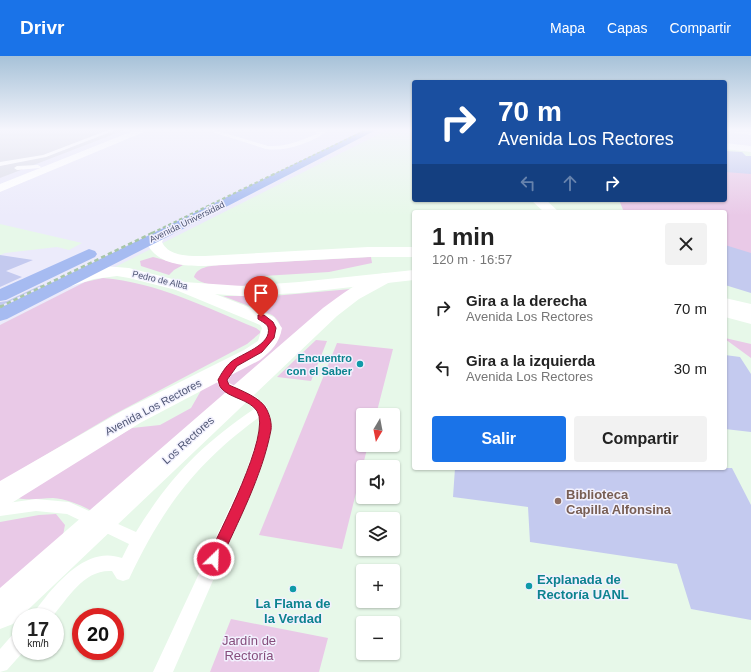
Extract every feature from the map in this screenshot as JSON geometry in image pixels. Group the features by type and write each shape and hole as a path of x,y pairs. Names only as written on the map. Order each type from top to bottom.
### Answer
{"highway":[{"name":"Avenida Universidad","path":"0,315 53,289 153,232 307,158"},
{"path":"0,296 104,248"}],"street":[{"path":"0,182 62,158"},
{"path":"0,188 75,158"},
{"path":"540,202 550,210"},
{"path":"153,232 156,248 160,252 177,258 205,261 368,252 412,252"},
{"path":"182,286 179,281 182,273 205,261"},
{"name":"Pedro de Alba","path":"53,289 86,274 109,271 135,274 182,286 218,290 274,290 412,275"},
{"name":"Los Rectores","path":"0,611 330,312 354,295 384,278"},
{"name":"Avenida Los Rectores","path":"0,495 131,417 244,359 264,345 270,338 272,332 270,324 261,317 182,286"},
{"path":"727,304 751,310"},
{"path":"727,312 751,318"},
{"path":"727,326 751,332"}],"lane":[{"path":"0,164 34,158"},
{"path":"0,170 38,167"},
{"path":"163,672 252,475 266,429 262,409 255,402 225,387 222,382 225,374 234,364"},
{"path":"49,608 78,574 92,567 108,562 116,564 123,573 138,541 178,484 215,446 262,409"},
{"path":"0,510 36,505 69,508 138,541"},
{"path":"0,663 12,650"}],"shaded area":[{"path":"0,158 52,158 0,178"},
{"path":"332,158 412,158 412,202 727,202 727,158 751,158 751,672 0,672 0,325"},
{"path":"0,224 82,243 69,250 57,247 5,253 0,255"}],"green space":[{"path":"727,158 751,160 751,286 727,279 727,210 623,210 620,202 727,202"},
{"path":"153,257 183,265 169,275 141,266 140,261"},
{"path":"371,257 372,263 329,272 263,276 267,284 218,286 200,281 194,277 201,269 215,265"},
{"path":"103,278 123,280 162,290 200,304 256,328 260,331 260,333 247,344 113,415 0,482 0,325 85,282"},
{"path":"351,289 236,390 230,387 227,380 231,374 279,337 281,328 279,322 272,315 223,296 273,296"},
{"path":"727,338 751,344 751,358 727,340"},
{"path":"316,340 327,341 311,381 277,377"},
{"path":"337,343 393,349 378,408 356,408 356,452 366,452 364,460 356,460 356,493 342,549 259,535"},
{"path":"220,378 232,394 97,514 87,508 64,500 53,498 18,498 19,494 132,428 160,425 191,408 203,387"},
{"path":"56,514 65,525 63,535 0,599 0,522 39,515"},
{"name":"Jardín de Rectoría","path":"231,619 328,638 319,672 210,672"}],"building":[{"path":"727,158 751,158 751,174 727,172"},
{"path":"727,246 751,253 751,293 727,286"},
{"path":"0,255 33,260 6,271 22,277 0,287"},
{"path":"43,285 0,306 0,302 7,301"},
{"path":"727,355 740,357 751,374 751,432 727,429"},
{"name":"Biblioteca Capilla Alfonsina","path":"727,468 732,468 751,505 751,620 691,609 677,564 530,542 528,507 453,497 455,470 727,470"}],"railway":[{"path":"272,175 308,158"},
{"path":"152,233 274,174"},
{"path":"2,306 0,307 154,232"}],"place":[{"name":"Encuentro con el Saber","path":"360,364"},
{"name":"Biblioteca Capilla Alfonsina","path":"558,501"},
{"name":"Explanada de Rectoría UANL","path":"529,586"},
{"name":"La Flama de la Verdad","path":"293,589"}],"route":[{"path":"214,559 252,475 266,429 262,409 255,402 225,387 222,380 234,364 259,350 270,338 272,328 270,324 261,317"}]}
